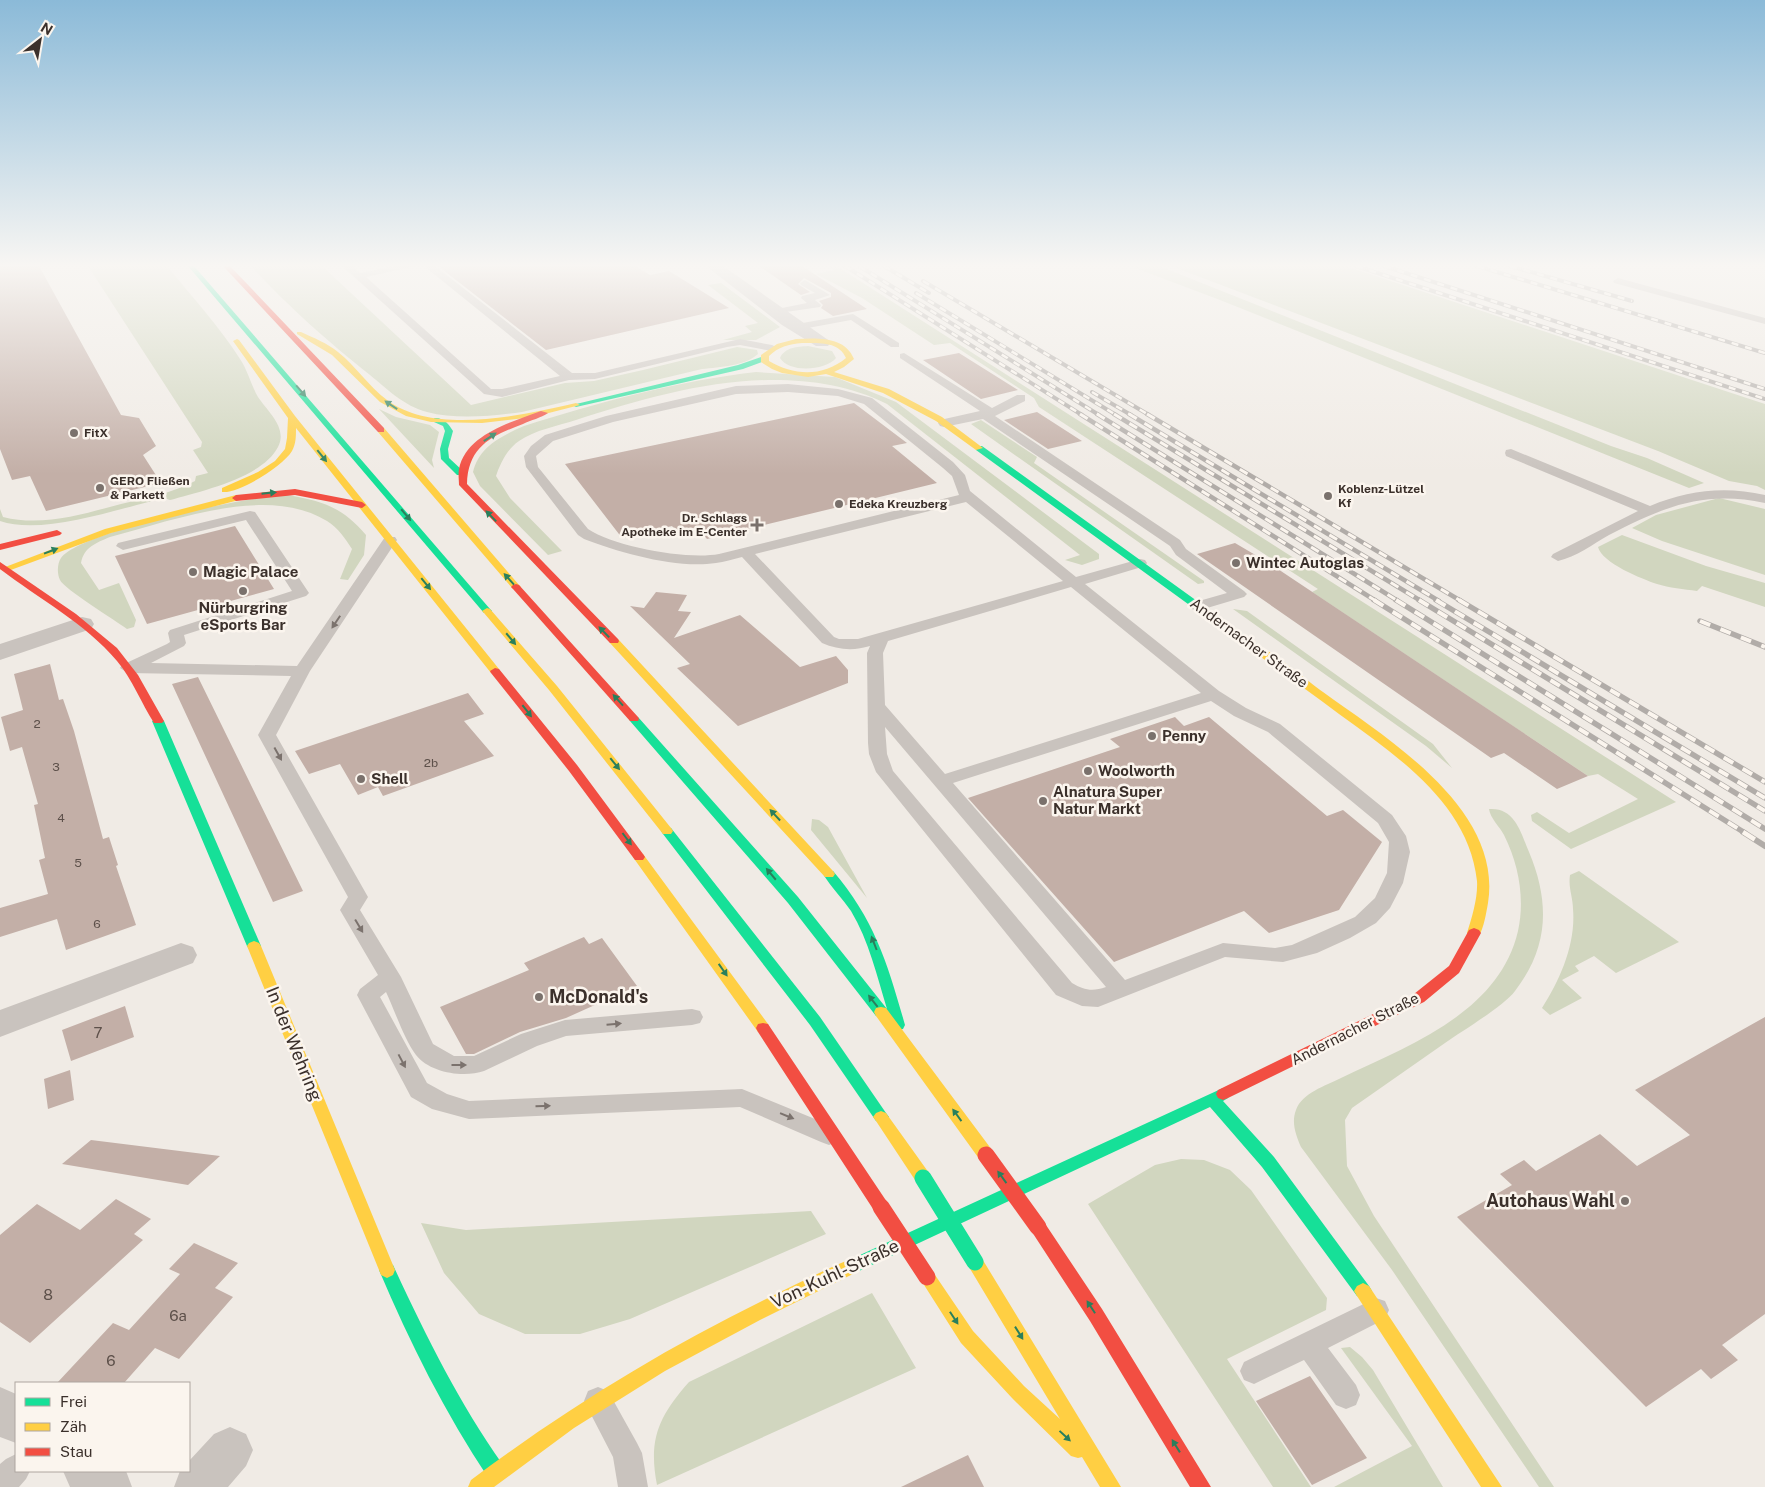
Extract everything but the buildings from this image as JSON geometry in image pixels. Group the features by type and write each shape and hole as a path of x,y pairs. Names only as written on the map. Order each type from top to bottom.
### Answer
{"main road":[{"path":"234,335 292,418 573,768 702,940 765,1030 967,1337 1018,1392 1101,1470"},
{"path":"251,335 521,650 639,794 815,1021 923,1178 1111,1487"},
{"path":"291,335 388,437 476,542 727,823 793,900 903,1040 1038,1227 1096,1315 1201,1487"},
{"path":"304,335 335,353 390,406 413,416 437,420 487,421 544,413 670,382 721,372 764,358 780,346"},
{"name":"Andernacher Straße","path":"721,372 774,369 799,374 827,372 840,368 849,362 851,355 846,349 822,342 780,346"},
{"path":"764,358 769,366 774,369"},
{"name":"Andernacher Straße","path":"849,362 855,369 910,392 932,409 942,421"},
{"name":"Andernacher Straße","path":"827,372 886,391 942,421 1399,752 1436,785 1464,824 1479,856 1484,884 1482,912 1470,943 1454,968 1430,991 1336,1040 1213,1100"},
{"path":"460,473 468,456 486,439 506,428 544,413"},
{"path":"86,526 196,499 246,481 273,465 288,450 292,418"},
{"path":"437,420 446,425 449,431 444,449 445,459 460,473 467,491 624,652 843,891 862,917 874,941 903,1040"},
{"path":"3,567 108,531 244,496 295,492 362,506"},
{"path":"0,547 67,531"},
{"name":"In der Wehring","path":"3,567 42,598 82,624 113,650 128,668 156,721 189,792 390,1278 446,1398 472,1442 496,1472"},
{"path":"1213,1100 1275,1170 1376,1310 1426,1383 1492,1487"},
{"name":"Von-Kuhl-Straße","path":"478,1487 549,1432 674,1355 759,1309 1213,1100"}],"street":[{"path":"780,346 796,335"},
{"path":"811,335 822,342"},
{"path":"0,652 82,624"},
{"path":"0,1024 181,955"},
{"path":"0,1409 15,1420"},
{"path":"197,1487 230,1450"},
{"path":"87,1472 109,1487"}],"lane":[{"path":"425,335 488,392 502,393 569,377 595,376 733,342 780,346"},
{"path":"517,335 569,377"},
{"path":"880,335 895,345"},
{"path":"904,356 1175,543 1181,552 1239,594 1197,606"},
{"path":"881,638 875,654 878,754 885,772 1064,989 1082,998 1098,999 1223,950 1235,948 1275,955 1291,954 1368,919 1378,908 1395,877 1399,862 1399,842 1394,830 1385,819 1274,728 1240,712 1213,695 1075,581 964,493 958,476 948,465 868,401 843,394 788,388 736,390 610,419 549,438 535,448 530,456 532,467 582,532 589,536 641,551 693,558 715,558 745,552 969,497"},
{"path":"942,421 987,413 1012,405 1021,398"},
{"path":"1511,453 1650,511"},
{"path":"1558,557 1650,511 1690,498 1723,492 1742,492 1765,499"},
{"path":"123,546 250,515 301,594 176,633 178,643 173,647 128,668"},
{"path":"390,540 364,582 302,671 267,735 358,897 350,910 390,977 425,1050 450,1065 476,1065 529,1040 565,1028 692,1017"},
{"path":"745,552 828,640 837,644 859,644 1140,563"},
{"path":"128,668 302,671"},
{"path":"941,781 1213,695"},
{"path":"877,707 1121,990"},
{"path":"390,977 368,995 419,1090 440,1102 469,1110 742,1098 834,1137"},
{"path":"1254,1371 1376,1310"},
{"path":"1308,1344 1346,1395"},
{"path":"598,1401 626,1453 632,1487"},
{"path":"0,1485 15,1470"}],"green space":[{"path":"133,335 223,335 240,359 258,397 276,420 280,433 278,447 270,458 245,475 230,482 170,500 164,498 104,514 59,523 18,525 0,521 0,509 3,517 33,521 48,520 78,515 150,497 186,485 195,481 196,476 208,473 193,450 201,447 202,442"},
{"path":"322,335 396,335 471,405 565,383 594,381 737,347 757,350 758,354 746,361 724,367 702,369 522,412 499,415 450,416 427,412 411,406 389,391"},
{"path":"740,335 765,335 756,340 723,340"},
{"path":"919,335 945,335 1676,802 1571,849 1532,821 1531,815 1537,812 1569,833 1638,799 1598,774 1588,776 1312,592 1318,589 1039,407 1034,398 950,343 934,345"},
{"path":"1308,335 1333,335 1611,446 1647,458 1704,483 1689,488"},
{"path":"1354,335 1556,335 1765,404 1765,490 1757,486 1729,481 1658,451"},
{"path":"808,346 832,351 836,358 824,366 799,368 785,363 780,358 788,350"},
{"path":"756,372 835,377 896,402 1099,554 1099,559 1082,565 1065,560 1080,555 887,404 846,388 817,383 773,380 723,383 698,387 648,399 539,431 525,437 508,452 496,476 510,498 562,551 548,555 480,486 473,472 480,456 492,443 524,426 639,393 697,381"},
{"path":"379,409 396,417 430,425 439,432 432,460 434,468"},
{"path":"981,420 1037,457 1034,463 1204,581 1204,583 1198,584 971,424"},
{"path":"287,495 331,507 349,518 366,535 364,555 348,580 340,579 352,549 338,530 327,521 303,510 276,506 219,509 190,515 110,537 91,546 85,553 81,563 99,590 119,583 136,620 134,627 127,629 70,590 59,578 58,566 61,558 75,548 99,537 131,526 204,508 238,501"},
{"path":"1719,498 1765,509 1765,575 1662,541 1632,528 1656,515"},
{"path":"1622,535 1706,566 1765,583 1765,607 1702,586 1697,591 1662,585 1623,570 1607,559 1598,547"},
{"path":"1233,609 1247,611 1433,744 1452,768 1426,746"},
{"path":"1489,809 1498,809 1505,812 1516,823 1536,871 1543,906 1543,924 1534,958 1515,991 1502,1004 1352,1108 1345,1120 1347,1166 1374,1216 1554,1487 1539,1487 1392,1270 1301,1147 1294,1124 1296,1110 1303,1099 1321,1087 1394,1053 1448,1023 1471,1005 1492,984 1508,960 1518,931 1521,894 1514,858"},
{"path":"812,819 819,820 828,827 867,898 811,830"},
{"path":"1579,871 1679,942 1616,973 1594,956 1575,966 1579,971 1562,980 1582,998 1550,1015 1542,1008 1561,974 1569,948 1573,922 1570,875"},
{"path":"1181,1159 1204,1160 1230,1170 1251,1190 1327,1298 1326,1310 1227,1359 1311,1487 1273,1487 1088,1204 1155,1165"},
{"path":"811,1211 826,1234 630,1319 580,1334 525,1334 479,1314 444,1273 421,1223 466,1230"},
{"path":"872,1293 916,1368 657,1485 654,1454 658,1429 670,1406 689,1382"},
{"path":"1350,1347 1373,1370 1443,1487 1334,1487 1412,1446 1341,1348"}],"railway":[{"path":"955,335 1082,415"},
{"path":"971,335 1099,415"},
{"path":"985,335 1116,415"},
{"path":"1015,335 1149,415"},
{"path":"1569,335 1765,399"},
{"path":"1599,335 1765,389"},
{"path":"1707,335 1765,353"},
{"path":"1092,392 1131,415"},
{"path":"1080,414 1376,601"},
{"path":"1097,414 1398,601"},
{"path":"1114,414 1421,601"},
{"path":"1129,414 1439,601"},
{"path":"1147,414 1461,601"},
{"path":"1374,600 1745,833"},
{"path":"1396,600 1765,829"},
{"path":"1419,600 1765,811"},
{"path":"1436,600 1765,798"},
{"path":"1459,600 1765,782"},
{"path":"1700,621 1765,647"},
{"path":"1743,832 1765,846"}],"traffic: fast":[{"path":"251,335 487,611"},
{"path":"576,405 740,367 764,358"},
{"path":"437,420 446,425 449,431 444,449 445,459 460,473"},
{"path":"979,448 1254,647"},
{"path":"634,719 793,900 881,1012"},
{"path":"158,721 254,946"},
{"path":"667,831 815,1021 881,1117"},
{"path":"829,874 856,909 866,927 874,945 898,1025"},
{"path":"853,1266 1223,1094"},
{"path":"1213,1100 1268,1162 1363,1291"},
{"path":"923,1178 975,1262"},
{"path":"387,1270 410,1323 436,1374 464,1424 496,1472"}],"traffic: slow":[{"path":"304,335 335,353 382,401 409,415 431,420 456,422 482,421 533,414 576,405"},
{"path":"237,341 292,418 495,671"},
{"path":"808,341 839,345 848,353 850,359 831,371 808,375 785,372 765,362 765,355 780,345 808,341"},
{"path":"827,372 886,391 939,419 979,448"},
{"path":"225,490 261,474 285,456 291,442 292,418"},
{"path":"381,430 516,587"},
{"path":"5,569 108,531 236,498"},
{"path":"487,611 553,688 667,831"},
{"path":"614,641 829,874"},
{"path":"1254,647 1409,761 1450,804 1466,827 1478,853 1483,888 1482,901 1474,933"},
{"path":"639,857 763,1028"},
{"path":"254,946 387,1270"},
{"path":"881,1012 986,1155"},
{"path":"881,1117 923,1178"},
{"path":"975,1262 1111,1487"},
{"path":"478,1487 522,1453 613,1392 706,1339 853,1266"},
{"path":"927,1277 967,1337 1018,1392 1078,1449"},
{"path":"1363,1291 1492,1487"}],"traffic: jam":[{"path":"292,335 381,430"},
{"path":"544,413 516,423 488,437 477,446 468,457 463,470 463,485 614,641"},
{"path":"236,498 295,492 362,505"},
{"path":"0,547 57,533"},
{"path":"0,565 87,626 113,650 133,675 158,721"},
{"path":"516,587 634,719"},
{"path":"495,671 573,768 639,857"},
{"path":"1223,1094 1419,998 1454,969 1474,933"},
{"path":"763,1028 881,1207"},
{"path":"986,1155 1038,1227"},
{"path":"881,1207 927,1277"},
{"path":"1038,1227 1096,1315 1201,1487"}],"place":[{"name":"FitX","path":"74,433"},
{"name":"GERO Fließen & Parkett","path":"100,488"},
{"name":"Koblenz-Lützel Kf","path":"1328,496"},
{"name":"Edeka Kreuzberg","path":"839,504"},
{"name":"Dr. Schlags Apotheke im E-Center","path":"757,525"},
{"name":"Wintec Autoglas","path":"1236,563"},
{"name":"Magic Palace","path":"193,572"},
{"name":"Nürburgring eSports Bar","path":"243,591"},
{"name":"Penny","path":"1152,736"},
{"name":"Woolworth","path":"1088,771"},
{"name":"Shell","path":"361,779"},
{"name":"Alnatura Super Natur Markt","path":"1043,801"},
{"name":"McDonald's","path":"539,997"},
{"name":"Autohaus Wahl","path":"1625,1201"}]}
